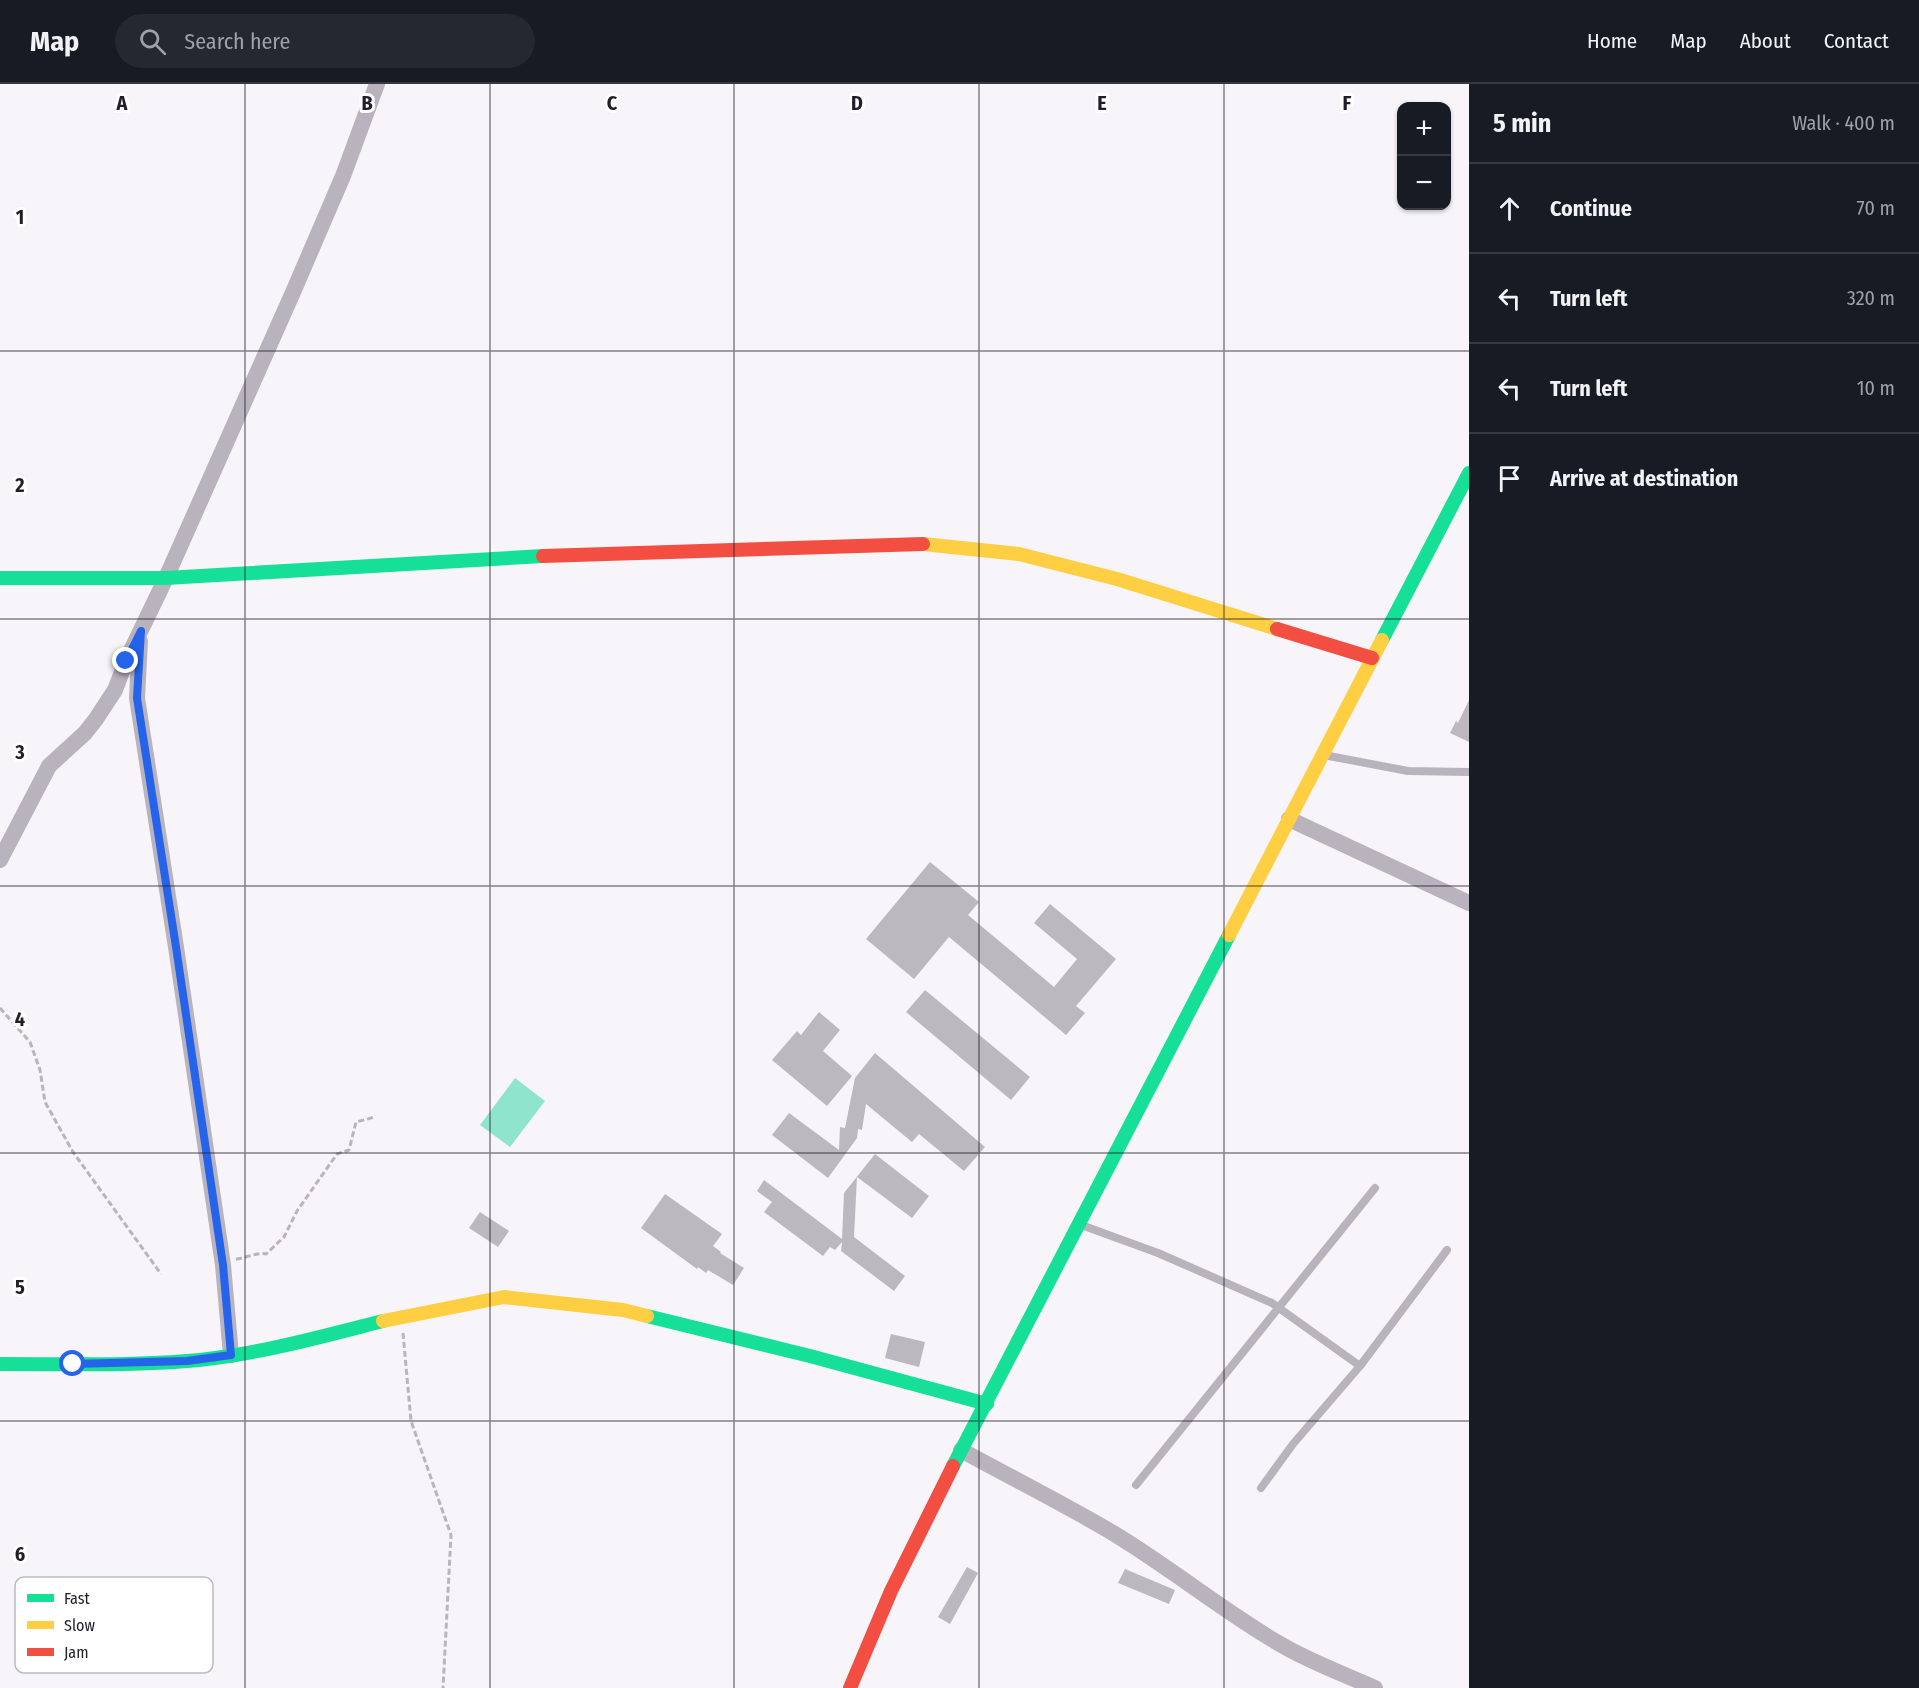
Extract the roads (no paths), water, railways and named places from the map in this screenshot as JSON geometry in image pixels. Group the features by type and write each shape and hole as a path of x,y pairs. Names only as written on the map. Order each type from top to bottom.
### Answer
{"main road":[{"path":"850,1688 891,1592 961,1450 987,1404 1469,473"},
{"path":"0,578 166,578 585,553 929,544 1019,554 1117,579 1372,658"},
{"path":"0,1364 187,1361 322,1337 402,1316 504,1297 623,1310 810,1356 987,1404"}],"street":[{"path":"0,860 49,766 85,733 115,690 294,290 343,176 377,84"},
{"path":"141,631 137,698 223,1265 231,1355"},
{"path":"1289,819 1469,903"},
{"path":"961,1450 1113,1533 1187,1580 1254,1629 1282,1646 1376,1688"}],"lane":[{"path":"1322,755 1408,771 1469,772"},
{"path":"1136,1485 1375,1188"},
{"path":"1079,1224 1158,1252 1272,1303 1360,1366"},
{"path":"1261,1488 1293,1444 1360,1366 1447,1250"}]}
